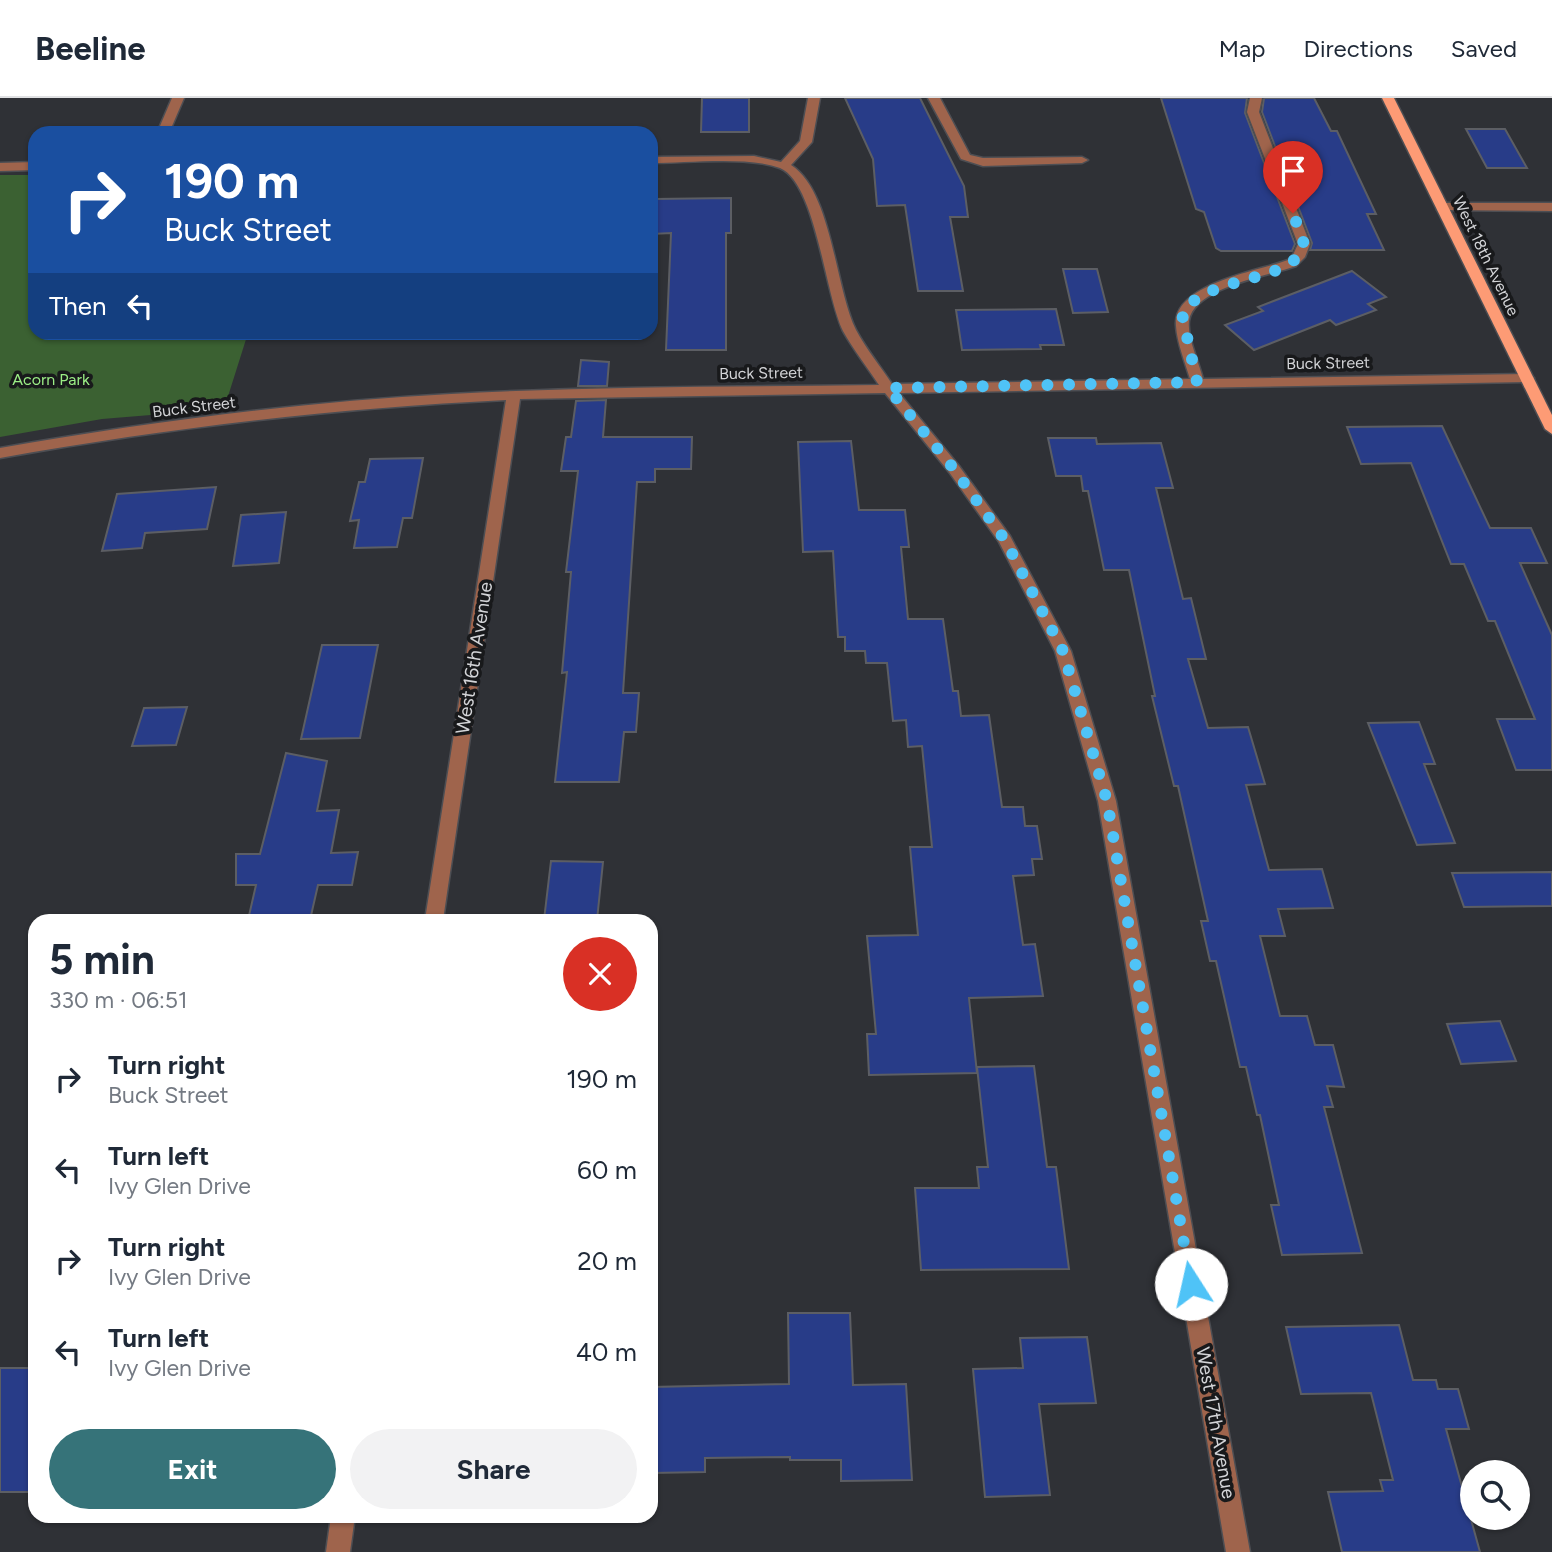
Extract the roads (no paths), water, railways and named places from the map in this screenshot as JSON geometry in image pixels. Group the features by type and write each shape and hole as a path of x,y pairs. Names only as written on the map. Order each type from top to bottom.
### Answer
{"main road":[{"name":"West 18th Avenue","path":"1388,98 1552,429"}],"street":[{"path":"166,126 178,98"},
{"path":"658,160 754,159 784,166 806,142 814,98"},
{"path":"934,98 965,157 983,162 1082,160"},
{"path":"1197,382 1182,324 1182,314 1187,305 1208,290 1292,263 1299,257 1304,244 1253,113 1256,98"},
{"path":"0,167 28,166"},
{"name":"West 17th Avenue","path":"784,166 795,173 810,196 849,330 888,388 954,469 1005,540 1063,651 1107,801 1238,1552"},
{"path":"1441,207 1552,206"},
{"name":"Buck Street","path":"0,453 85,438 381,401 514,394 1527,378"},
{"name":"West 16th Avenue","path":"435,914 514,394"},
{"path":"338,1552 342,1523"}],"park label":[{"name":"Acorn Park","path":"51,379"}]}
